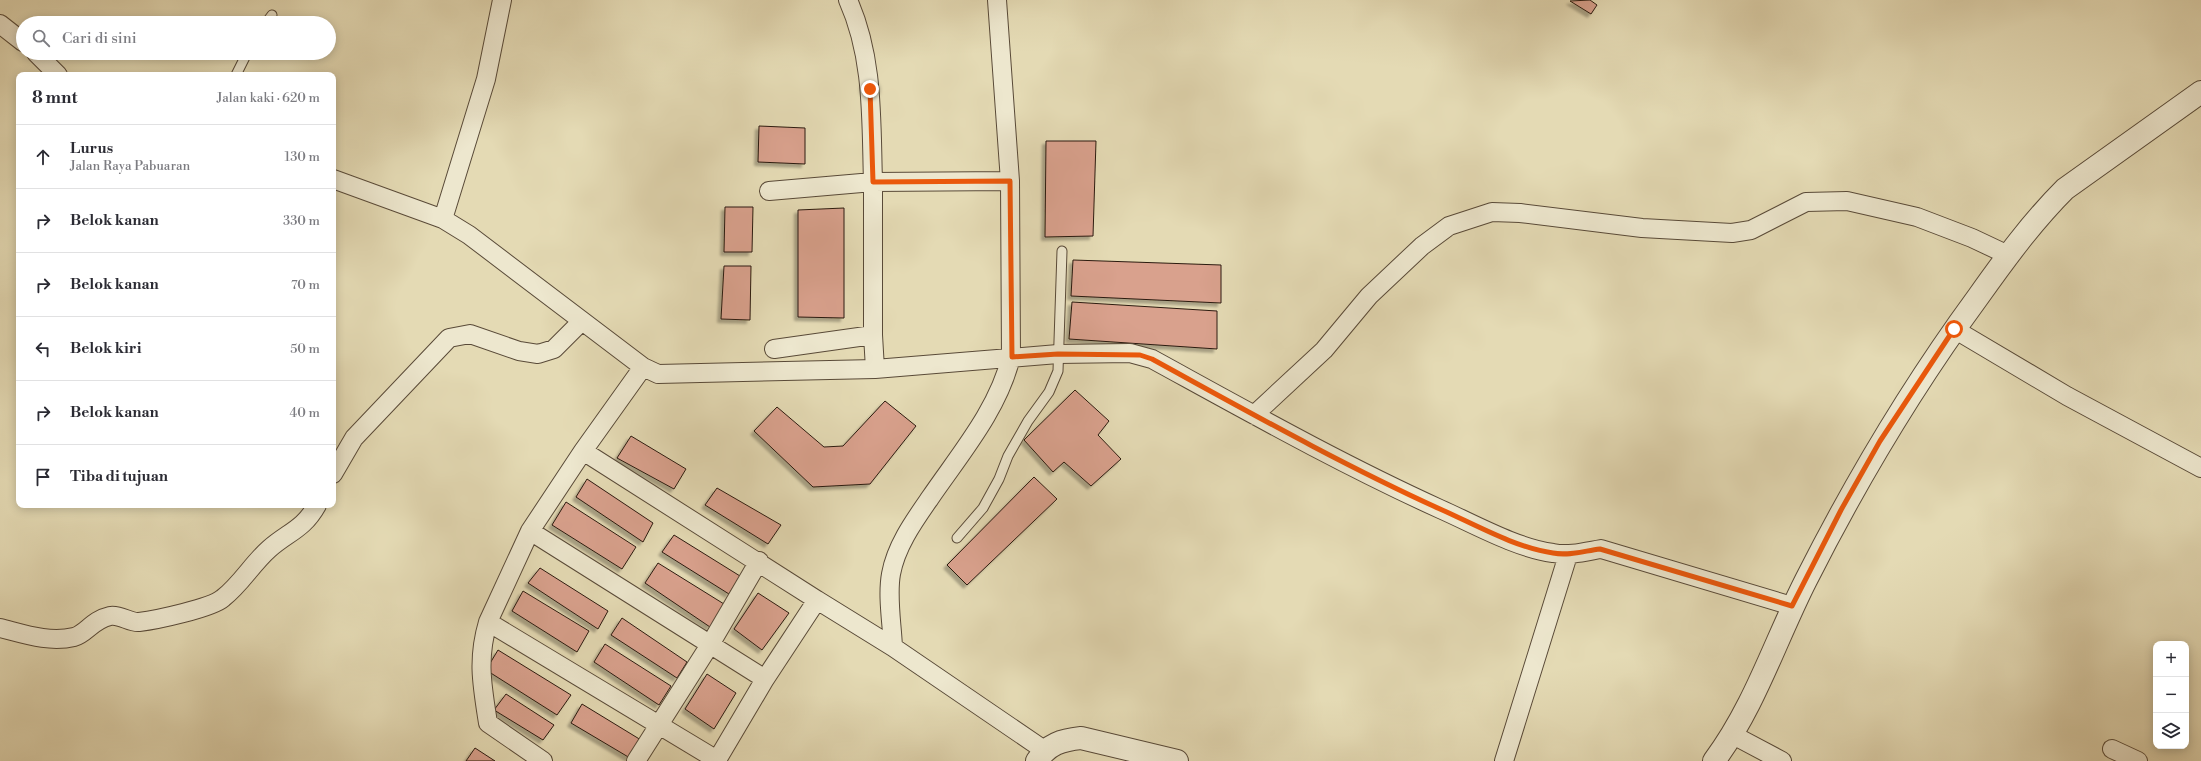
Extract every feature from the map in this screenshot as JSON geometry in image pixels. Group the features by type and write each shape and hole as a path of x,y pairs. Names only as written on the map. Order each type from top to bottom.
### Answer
{"street":[{"path":"443,219 486,79 502,0"},
{"path":"848,0 856,17 869,70 873,182 873,335 875,368"},
{"path":"893,647 891,574 898,549 916,518 995,401 1006,380 1012,357 1010,181 997,0"},
{"path":"0,24 16,37"},
{"path":"43,60 55,72"},
{"path":"1714,761 1733,735 1750,703 1792,606 1841,510 1880,441 1954,329 2008,255 2050,204 2065,189 2201,92"},
{"path":"336,180 443,219 468,235 581,322 643,367 658,374 665,376 875,368 1058,354 1140,355 1152,359 1366,475 1494,534 1535,549 1568,555 1600,549 1792,606"},
{"path":"769,191 873,182 1010,181"},
{"path":"1254,415 1324,350 1369,296 1422,246 1449,226 1492,212 1520,213 1642,228 1732,233 1751,230 1806,202 1848,201 1917,217 1972,238 2008,255"},
{"path":"336,469 354,438 449,338 470,334 519,351 538,354 554,349 581,322"},
{"path":"1954,329 2067,396 2201,468"},
{"path":"774,349 873,335"},
{"path":"543,761 488,723 480,663 488,622 530,531 583,451 643,367"},
{"path":"583,451 893,647 1041,756 1067,740 1081,738 1177,761"},
{"path":"0,628 38,639 75,637 97,620 113,616 137,622 200,608 222,599 241,582 276,542 296,531 309,519 315,508"},
{"path":"530,531 711,643 765,679"},
{"path":"1504,761 1568,555"},
{"path":"636,761 658,724 711,643 759,561"},
{"path":"488,622 717,761 765,679 817,600"},
{"path":"1733,735 1782,761"},
{"path":"2112,749 2138,761"}],"lane":[{"path":"238,72 244,60"},
{"path":"957,538 983,508 999,479 1008,456 1021,432 1052,387 1058,371 1062,251"}],"building":[{"path":"1590,0 1597,5 1591,14 1570,1"},
{"path":"759,126 805,128 805,164 758,162"},
{"path":"1046,141 1096,141 1093,236 1045,237"},
{"path":"725,207 753,207 752,252 724,252"},
{"path":"844,208 844,318 798,317 798,210"},
{"path":"1073,260 1221,265 1221,303 1071,296"},
{"path":"724,266 751,266 750,320 721,319"},
{"path":"1072,302 1217,311 1217,349 1069,339"},
{"path":"1075,390 1109,421 1098,435 1121,459 1091,486 1064,462 1053,472 1024,440"},
{"path":"885,401 916,426 870,484 813,487 754,431 777,407 824,447 843,446"},
{"path":"631,436 686,469 674,489 617,458"},
{"path":"1034,477 1057,499 967,585 947,565"},
{"path":"587,479 653,523 643,542 576,497"},
{"path":"717,488 781,525 768,544 705,505"},
{"path":"566,502 636,547 622,569 552,525"},
{"path":"674,535 740,576 729,594 662,552"},
{"path":"658,563 724,604 710,627 645,583"},
{"path":"540,568 608,611 598,629 528,583"},
{"path":"523,591 589,631 577,652 512,611"},
{"path":"758,593 789,613 762,650 734,629"},
{"path":"622,618 687,662 677,678 611,635"},
{"path":"605,644 671,686 659,705 594,662"},
{"path":"498,650 571,695 557,715 486,670"},
{"path":"707,674 736,693 714,729 685,709"},
{"path":"506,694 554,725 543,740 494,710"},
{"path":"582,704 641,740 630,758 571,723"},
{"path":"475,748 495,761 466,761"}],"route":[{"path":"870,89 873,182 1010,181 1012,357 1058,354 1130,353 1152,359 1366,475 1494,534 1535,549 1551,553 1568,555 1600,549 1792,606 1841,510 1880,441 1954,329"}]}
